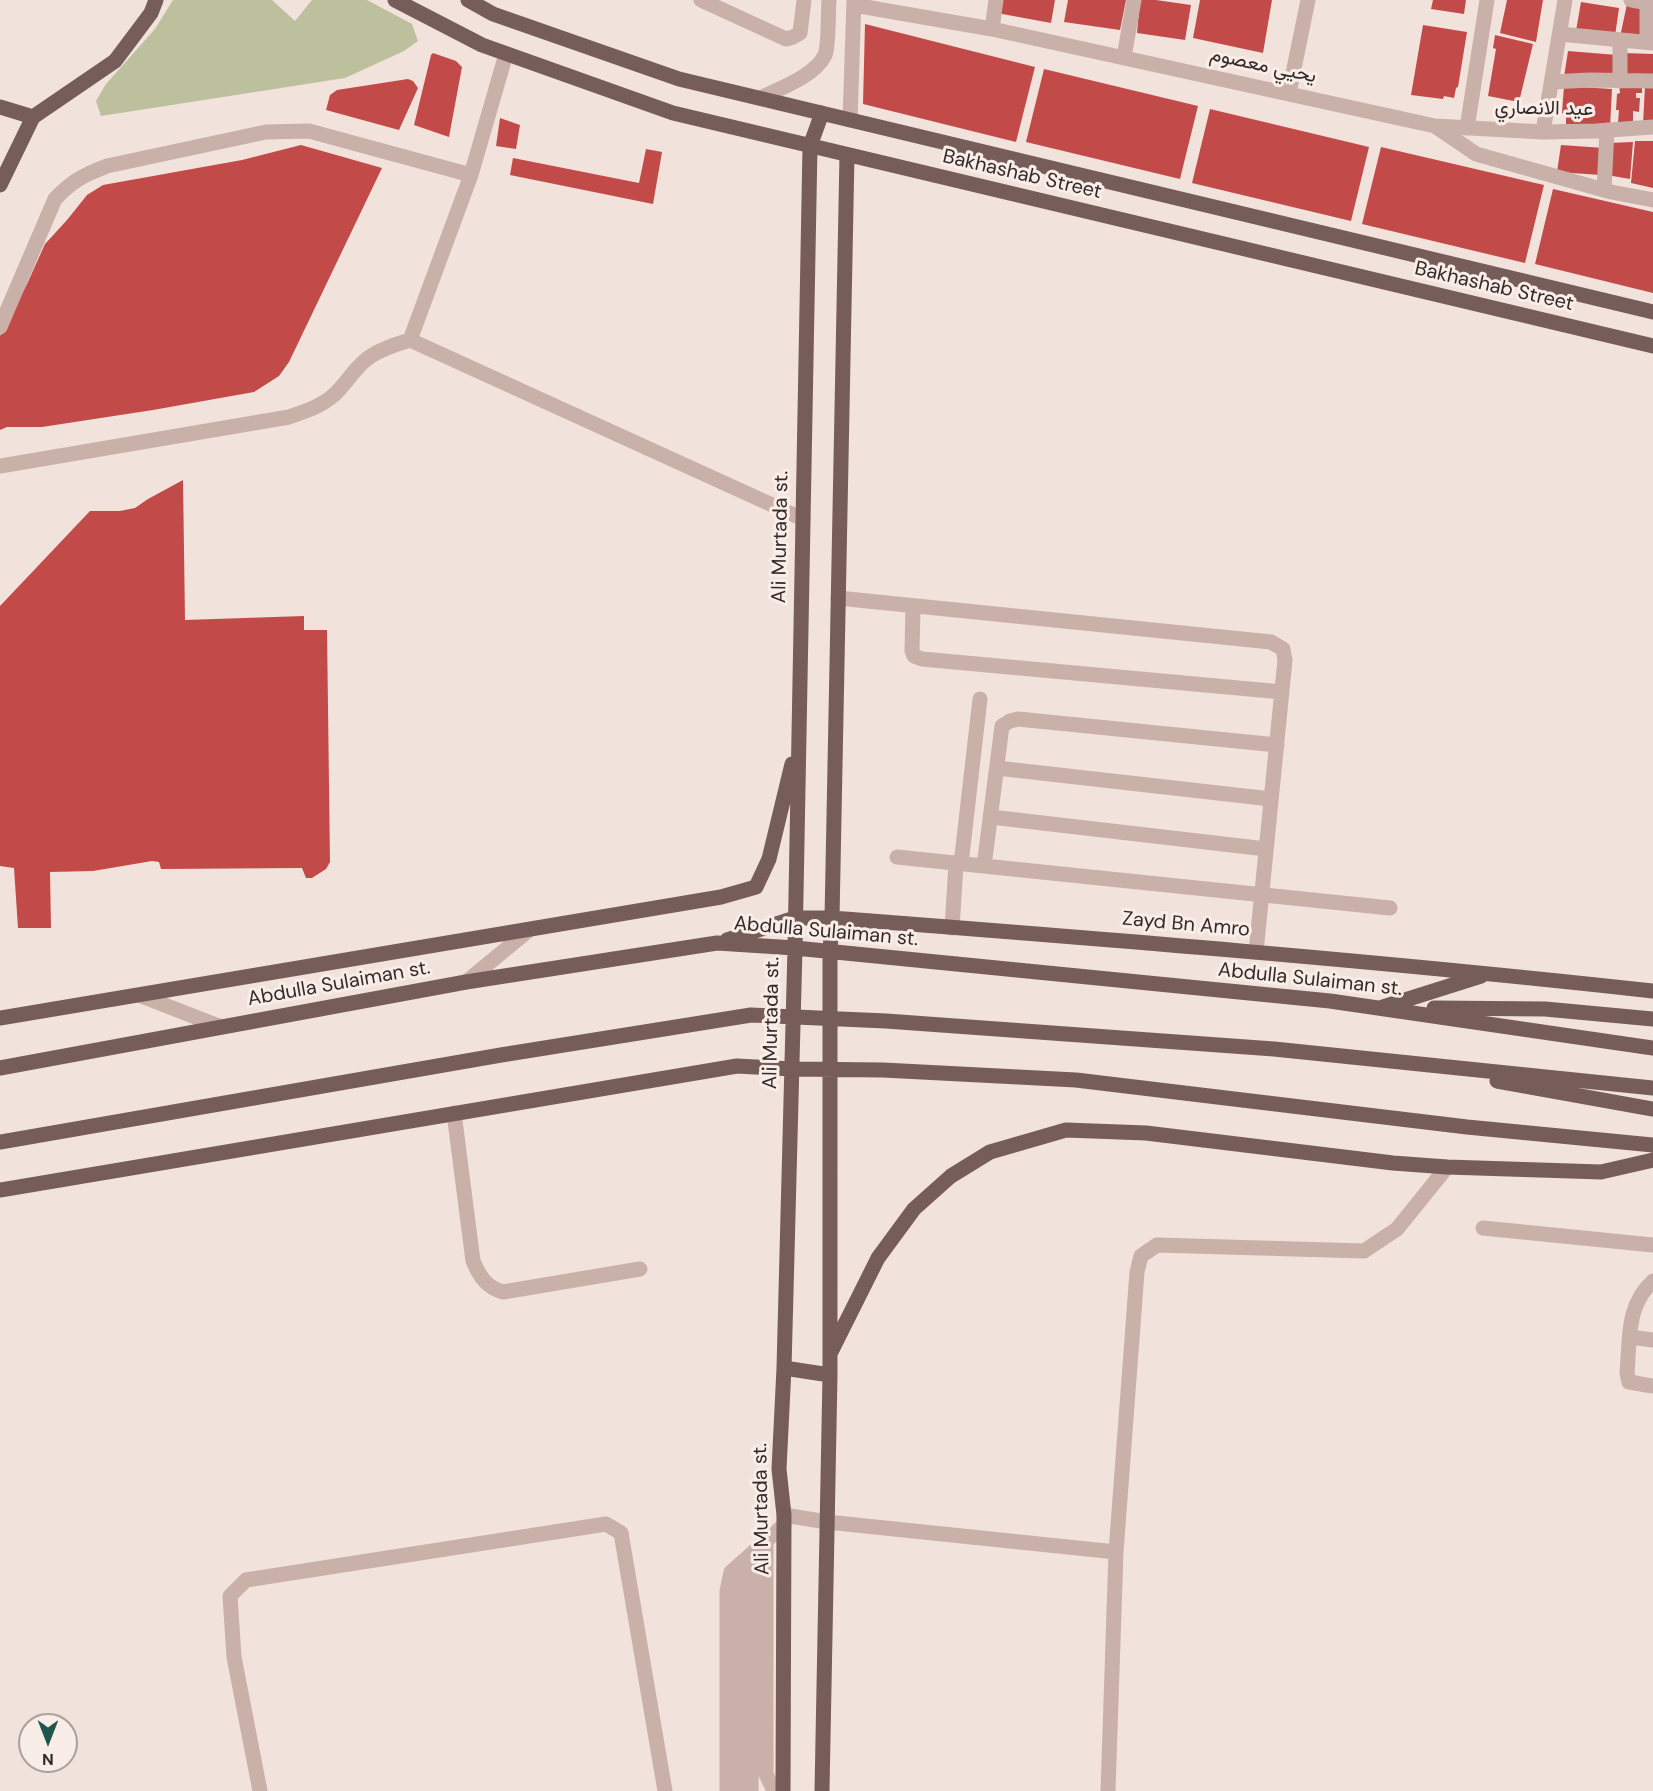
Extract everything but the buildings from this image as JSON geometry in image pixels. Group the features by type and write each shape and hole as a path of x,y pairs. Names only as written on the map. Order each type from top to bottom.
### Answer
{"main road":[{"path":"0,185 33,117 115,61 151,13 156,0"},
{"name":"Bakhashab Street","path":"395,0 482,45 673,113 1653,346"},
{"name":"Bakhashab Street","path":"468,0 493,14 680,79 1653,312"},
{"path":"0,107 33,117"},
{"name":"Ali Murtada st.","path":"783,1791 784,1520 779,1469 784,1368 795,948 810,146 822,113"},
{"path":"822,1791 830,1375 830,952 847,155"},
{"path":"0,1018 721,897 756,887 769,859 799,738"},
{"name":"Zayd Bn Amro","path":"717,943 795,918 832,918 1256,952 1489,973 1653,991"},
{"name":"Abdulla Sulaiman st.","path":"0,1068 466,982 717,943 795,948 1330,1001 1653,1048"},
{"path":"1380,1008 1489,973"},
{"path":"1380,1008 1545,1009 1653,1019"},
{"path":"0,1142 501,1055 751,1015 886,1021 1262,1048 1653,1088"},
{"path":"1376,1059 1653,1109"},
{"path":"0,1190 737,1066 883,1070 1076,1080 1467,1127 1653,1145"},
{"path":"830,1354 878,1258 914,1209 951,1176 990,1152 1066,1130 1134,1132 1393,1163 1447,1167 1601,1172 1653,1160"},
{"path":"784,1368 830,1375"}],"street":[{"path":"701,0 786,39 800,33 804,0"},
{"path":"760,98 794,82 815,68 826,54 829,0"},
{"path":"992,29 996,0"},
{"path":"1124,57 1134,0"},
{"path":"1288,93 1308,0"},
{"path":"1467,128 1487,0"},
{"path":"1543,132 1566,0"},
{"path":"1560,34 1650,42 1647,2 1631,0"},
{"path":"850,120 854,2"},
{"name":"يحيي معصوم","path":"854,2 1124,57 1435,126 1476,153 1604,190 1653,200"},
{"path":"1620,40 1620,81"},
{"path":"410,340 471,176 506,54"},
{"path":"1552,82 1653,81"},
{"name":"عيد الانصاري","path":"1435,126 1543,132 1653,127"},
{"path":"0,327 55,199 83,175 107,166 266,132 287,130 309,131 471,176"},
{"path":"1604,190 1607,130"},
{"path":"0,466 289,417 319,406 336,393 369,356 410,340 803,519"},
{"path":"838,598 1271,642 1283,649 1285,660 1256,952"},
{"path":"913,606 912,651 914,657 922,659 1282,692"},
{"path":"952,927 980,699"},
{"path":"984,866 1002,726 1010,721 1018,719 1277,745"},
{"path":"997,768 1271,799"},
{"path":"991,817 1266,849"},
{"path":"897,857 1390,908"},
{"path":"466,982 529,930"},
{"path":"139,995 221,1027"},
{"path":"454,1113 473,1261 479,1276 491,1288 503,1292 640,1269"},
{"path":"1108,1791 1116,1552 1137,1272 1141,1256 1157,1245 1364,1251 1398,1229 1447,1167"},
{"path":"1483,1228 1653,1245"},
{"path":"1653,1281 1638,1298 1633,1310 1627,1373 1629,1382 1653,1386"},
{"path":"1630,1337 1653,1340"},
{"path":"728,1791 727,1590 731,1572 760,1547 784,1520 827,1522 1116,1552"},
{"path":"260,1791 234,1657 230,1596 246,1580 606,1524 621,1533 665,1791"},
{"path":"751,1791 760,1547"},
{"path":"760,1547 766,1774 774,1791"},
{"path":"740,1791 741,1564"}],"green space":[{"path":"173,0 272,0 295,21 312,0 367,0 412,24 418,41 404,51 345,78 101,116 96,101 106,84 155,29"}]}
